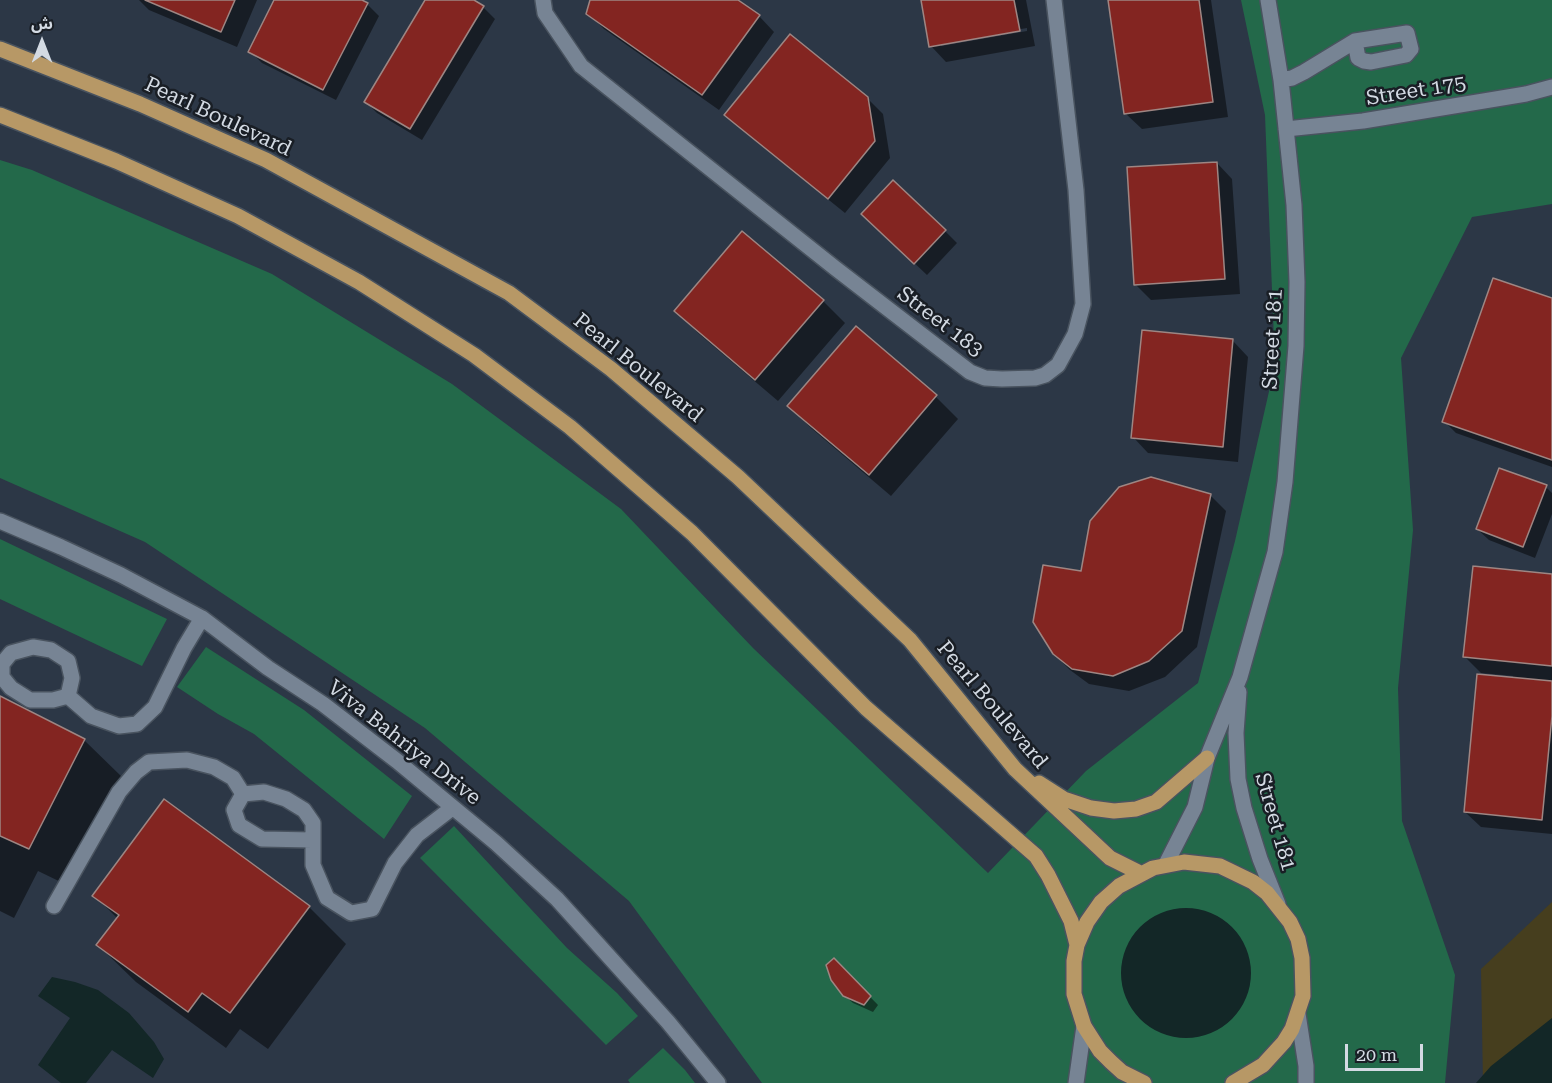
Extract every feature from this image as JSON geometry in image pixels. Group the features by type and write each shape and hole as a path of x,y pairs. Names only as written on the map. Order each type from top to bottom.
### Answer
{"main road":[{"name":"Pearl Boulevard","path":"0,49 140,104 266,160 509,293 611,369 738,477 910,640 1015,769 1110,858 1140,873"},
{"path":"0,115 116,161 238,216 359,282 474,355 570,427 693,533 866,708 1036,856 1064,905 1077,945"},
{"path":"1015,769 1064,799 1091,808 1114,811 1136,809 1156,802 1207,758"},
{"path":"1144,1083 1122,1072 1111,1062 1100,1051 1084,1026 1074,994 1074,961 1077,945 1087,922 1101,902 1119,886 1140,873 1166,864 1193,862 1220,867 1253,882 1267,892 1294,930 1302,958 1303,996 1298,1014 1284,1042 1251,1074 1233,1083"}],"street":[{"name":"Street 183","path":"543,0 545,13 581,66 970,372 985,378 1002,379 1035,378 1045,375 1058,365 1075,334 1083,304 1076,190 1054,0"},
{"name":"Street 181","path":"1166,864 1195,807 1207,758 1240,677 1275,552 1285,482 1296,346 1294,205 1281,80 1268,0"},
{"path":"1281,80 1304,72 1355,41"},
{"name":"Street 175","path":"1286,129 1363,121 1526,94 1552,87"},
{"name":"Viva Bahriya Drive","path":"0,521 121,575 202,618 268,668 323,704 397,761 558,899 668,1022 718,1083"},
{"path":"68,696 91,716 119,726 137,724 155,707 184,648 202,618"},
{"path":"33,647 51,650 68,661 72,678 68,696 53,700 30,700 11,688 2,677 1,663 11,653 33,647"},
{"name":"Street 181","path":"1240,677 1236,733 1238,779 1244,808 1260,859 1279,906"},
{"path":"54,906 119,792 149,762 187,760 214,767 233,778 243,794"},
{"path":"243,794 264,792 285,799 304,810 313,823 313,865 327,898 351,913 372,909 395,863 417,835 453,808"},
{"path":"243,794 234,810 239,825 262,839 312,840"},
{"path":"1298,1014 1306,1066 1306,1083"},
{"path":"1076,1083 1084,1026"}],"green space":[{"path":"1241,0 1552,0 1552,204 1472,217 1401,358 1413,530 1398,688 1402,821 1455,975 1445,1083 762,1083 629,901 425,728 145,542 0,478 0,160 32,170 272,274 452,384 621,509 753,648 988,873 1086,771 1198,683 1235,541 1275,365 1265,115"},
{"path":"0,539 167,619 142,666 0,599"},
{"path":"206,647 304,710 412,796 384,839 254,734 177,687"},
{"path":"454,826 567,948 617,993 638,1016 606,1045 420,858"},
{"path":"663,1048 695,1083 630,1083 628,1080"}],"sand":[{"path":"1552,902 1552,1083 1483,1083 1481,969"}],"shaded area":[{"path":"1186,908 1211,913 1232,927 1246,948 1251,973 1246,998 1232,1019 1211,1033 1186,1038 1161,1033 1140,1019 1126,998 1121,973 1126,948 1140,927 1161,913"},
{"path":"52,977 98,990 129,1013 154,1042 164,1059 153,1078 112,1050 86,1083 61,1083 38,1065 70,1018 38,996"},
{"path":"1552,1018 1552,1083 1476,1083 1491,1066"}],"building":[{"path":"145,0 235,0 221,32"},
{"path":"274,0 362,0 368,3 323,90 248,52"},
{"path":"425,0 474,0 484,6 410,129 364,102"},
{"path":"590,0 738,0 760,15 702,95 586,14"},
{"path":"921,0 1014,0 1020,31 929,47"},
{"path":"1108,0 1199,0 1213,102 1124,114"},
{"path":"790,34 868,97 875,141 828,199 724,115"},
{"path":"1217,162 1225,279 1134,285 1127,167"},
{"path":"893,180 946,230 914,264 861,214"},
{"path":"742,231 824,300 755,380 674,311"},
{"path":"1493,278 1552,298 1552,460 1442,422"},
{"path":"856,326 937,395 869,475 787,406"},
{"path":"1142,330 1233,339 1223,447 1131,438"},
{"path":"1499,468 1547,485 1523,547 1476,529"},
{"path":"1151,477 1211,494 1182,631 1149,661 1113,676 1072,669 1053,654 1033,622 1043,565 1081,571 1090,521 1119,487"},
{"path":"1473,566 1552,574 1552,666 1463,657"},
{"path":"1477,674 1552,681 1552,716 1542,820 1464,812"},
{"path":"0,696 85,739 29,849 0,836"},
{"path":"164,799 310,906 230,1013 202,993 188,1012 96,945 119,915 92,896"},
{"path":"834,958 871,996 864,1005 843,996 831,980 826,965"}]}
